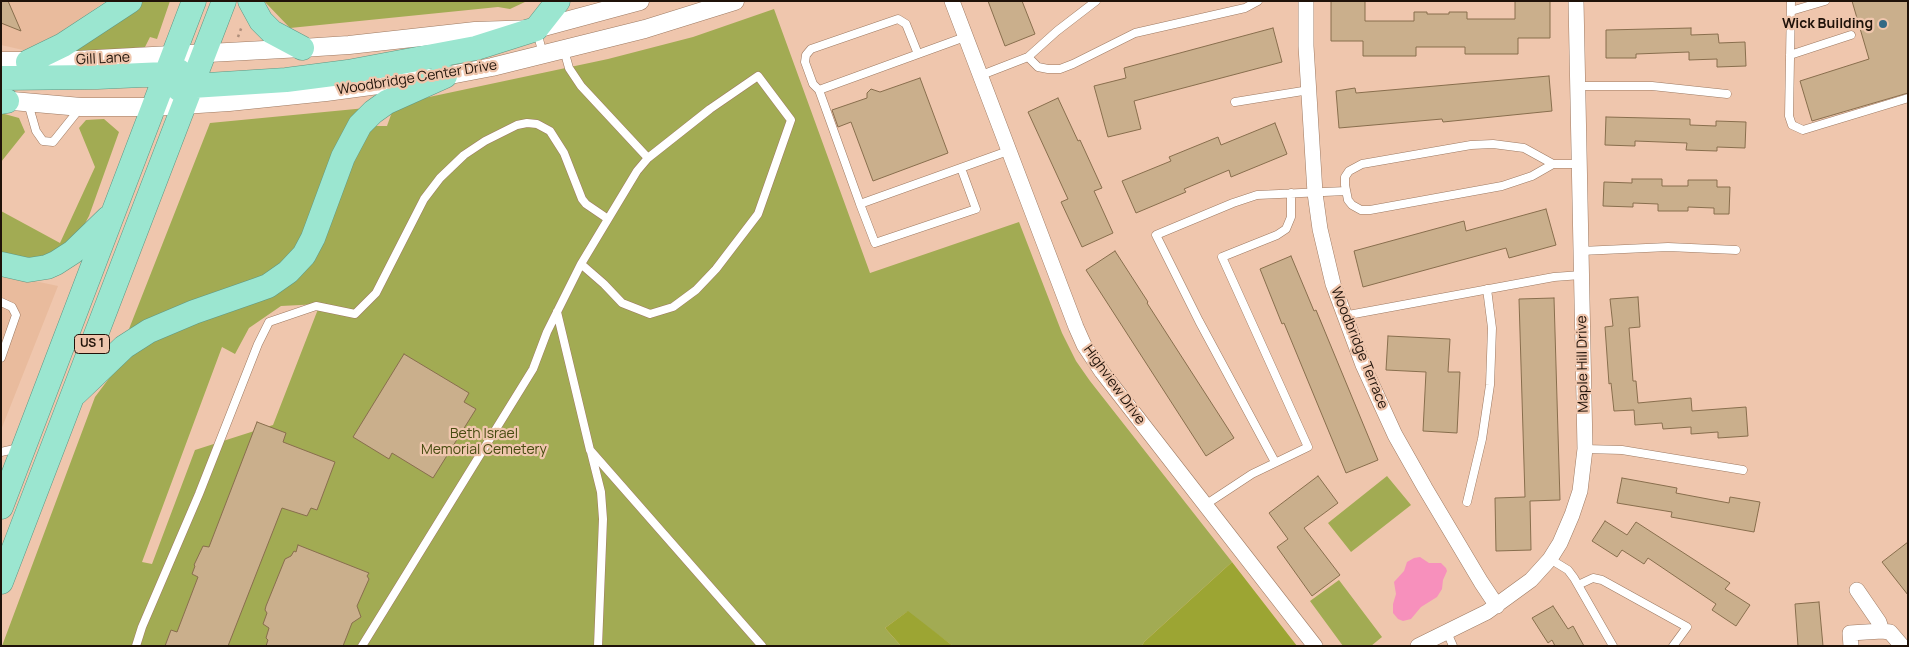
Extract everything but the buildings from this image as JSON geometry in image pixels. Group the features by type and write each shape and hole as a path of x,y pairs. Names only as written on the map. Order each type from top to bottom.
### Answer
{"highway":[{"path":"28,62 63,45 130,1"},
{"name":"US 1","path":"1,507 13,450 113,214 152,107 194,1"},
{"name":"US 1","path":"1,582 224,1"},
{"path":"250,1 260,21 272,32 302,48"},
{"path":"152,107 159,98 165,95 188,96 371,68 476,48 536,29 558,1"},
{"path":"1,78 59,78 169,65 192,66 200,60 204,53"},
{"path":"72,397 124,347 142,335 194,312 263,288 288,272 304,255 314,238 343,157 360,125 387,102 445,76"},
{"path":"1,264 28,270 47,267 56,263 74,252 113,214"}],"street":[{"path":"204,53 349,45 476,31 536,29 640,1"},
{"name":"Woodbridge Center Drive","path":"188,96 298,96 445,76 564,50 670,22 735,1"},
{"name":"Highview Drive","path":"952,1 979,76 1084,345 1102,372 1315,646"},
{"name":"Woodbridge Terrace","path":"1306,1 1305,33 1315,193 1327,263 1343,316 1370,382 1399,441 1481,582 1497,606"},
{"name":"Maple Hill Drive","path":"1418,646 1450,639 1531,580 1550,559 1564,534 1576,503 1582,480 1584,449 1576,1"},
{"name":"Gill Lane","path":"1,61 169,65"},
{"path":"9,102 81,107 152,107"},
{"path":"1857,590 1879,622 1882,631"},
{"path":"1851,646 1850,633 1882,631 1890,632 1902,646"}],"lane":[{"path":"979,76 1028,58 1057,31 1096,1"},
{"path":"1028,58 1038,67 1060,69 1074,64 1135,33 1246,8 1258,1"},
{"path":"1791,1 1789,116 1792,125 1803,130 1908,98"},
{"path":"1791,11 1826,1"},
{"path":"918,54 906,24 898,19 811,49 806,55 805,62 813,84 819,90 874,243 976,209 961,168"},
{"path":"536,29 543,55"},
{"path":"1790,55 1851,35"},
{"path":"819,90 965,37"},
{"path":"564,50 569,68 581,86 648,158"},
{"path":"362,646 532,369 581,264 637,171 648,158 710,109 758,76 784,107 791,120 758,214 716,269 696,290 673,307 650,314 622,303 581,264"},
{"path":"1577,86 1652,86 1727,94"},
{"path":"1235,102 1309,90"},
{"path":"9,102 42,140 53,142 81,107"},
{"path":"136,646 142,627 199,494 258,344 269,322 316,306 355,314 376,292 424,199 440,178 464,155 486,140 517,125 526,123 537,124 550,131 562,148 582,199 586,204 608,219"},
{"path":"1553,164 1532,151 1516,146 1482,144 1462,146 1358,165 1351,168 1347,174 1345,181 1346,191 1348,200 1354,208 1370,210 1502,186 1524,179 1553,164 1579,164"},
{"path":"860,204 1008,151"},
{"path":"1275,462 1196,315 1156,235 1248,197 1291,192 1346,191"},
{"path":"1205,505 1244,478 1308,447 1222,257 1277,235 1286,229 1291,217 1291,192"},
{"path":"1580,251 1668,247 1736,250"},
{"path":"1343,316 1554,276 1581,276"},
{"path":"1467,502 1482,439 1490,385 1492,322 1487,289"},
{"path":"1,302 14,308 16,315 1,358"},
{"path":"557,312 601,492 603,519 598,646"},
{"path":"1584,449 1622,450 1743,470"},
{"path":"590,450 762,646"},
{"path":"1550,559 1568,570 1613,646"},
{"path":"1578,585 1593,578 1602,580 1687,627 1673,646"}],"shaded area":[{"path":"1,1 106,1 32,52 1,45"},
{"path":"1,270 16,277 58,286 1,430"},
{"path":"1420,557 1429,563 1441,563 1447,571 1442,589 1437,597 1421,607 1411,619 1403,621 1398,619 1393,613 1396,594 1394,582 1404,571 1407,562"}],"green space":[{"path":"143,1 170,1 157,39 150,37 145,47 59,54 82,41"},
{"path":"264,1 527,1 510,9 498,7 290,28"},
{"name":"Beth Israel Memorial Cemetery","path":"774,9 870,273 1019,222 1062,333 1076,361 1232,562 1144,642 1142,646 953,646 907,612 885,628 901,646 2,646 95,397 122,361 164,335 280,286 334,202 370,126 387,126 392,112 415,100 608,59 693,37","holes":["320,304 273,425 195,450 152,564 142,562 222,347 235,354 249,328 281,306"]},
{"path":"366,108 300,249 275,274 129,329 210,123"},
{"path":"1,113 19,118 25,132 1,162"},
{"path":"104,119 119,132 89,216 81,231 44,260 1,254 1,211 60,243 95,167 79,128 86,120"},
{"path":"1387,476 1411,505 1351,552 1328,523"},
{"path":"1232,562 1297,646 1142,646 1144,642"},
{"path":"1339,580 1382,637 1371,646 1343,646 1310,601"},
{"path":"908,611 953,646 901,646 885,628"}],"place":[{"name":"Wick Building","path":"1883,24"}]}
